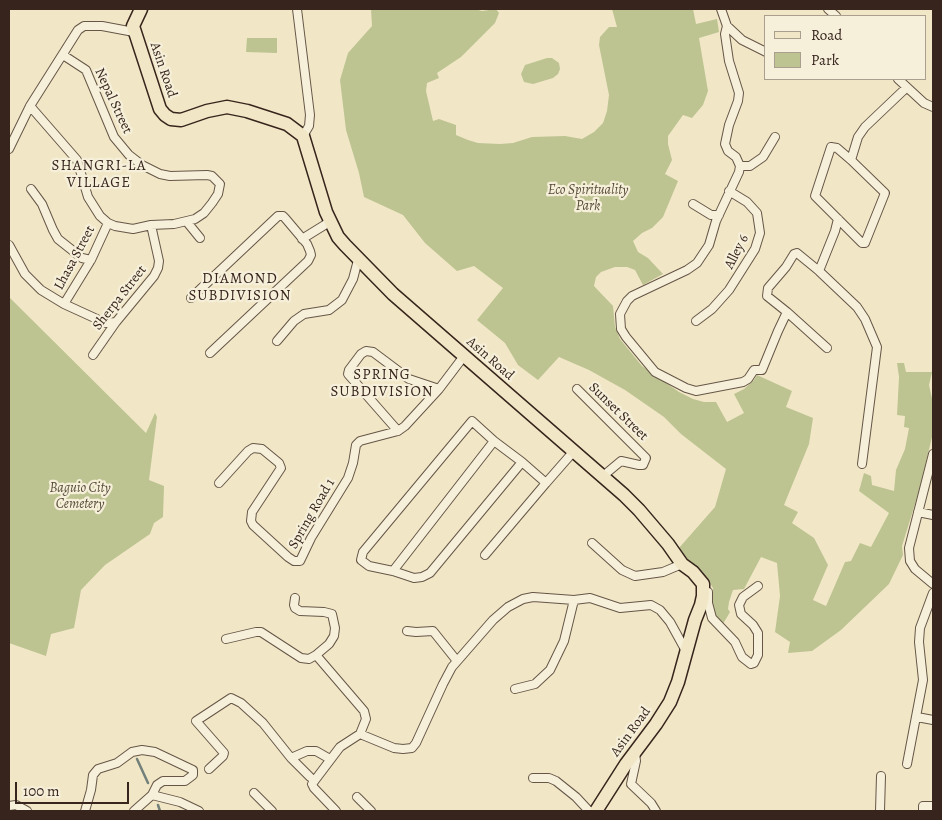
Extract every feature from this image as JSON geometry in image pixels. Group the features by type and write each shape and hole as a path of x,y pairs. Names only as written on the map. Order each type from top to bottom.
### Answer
{"main road":[{"name":"Asin Road","path":"141,9 133,26 134,32 160,109 171,120 182,120 207,110 227,107 248,111 287,124 303,136 321,196 338,237 358,260 464,356 603,476 639,510 668,544 682,564 693,572 703,584 703,596 694,620 678,682 667,708 596,811"}],"street":[{"path":"296,9 310,115 309,126 303,136"},
{"path":"721,9 727,26 742,40 764,51"},
{"path":"9,149 30,106 78,30 84,26 102,26 134,32"},
{"path":"727,26 724,34 729,61 739,94 728,125 725,144 728,151 736,157 740,166 739,172 719,215 709,245 698,263 632,296 620,314 621,329 655,372 696,391 743,382 748,379 754,370 762,370 787,312"},
{"name":"Nepal Street","path":"63,55 86,70 114,137 129,155 142,165 160,174 182,176 208,174 220,184 218,194 204,213 186,222"},
{"path":"899,80 924,103 933,107"},
{"path":"851,160 858,137 865,127 906,88"},
{"path":"30,106 77,160 88,197 100,216 108,223 133,229 151,225 186,222 200,238"},
{"path":"740,166 750,166 763,157 775,137"},
{"path":"831,147 834,147 851,160 885,193 864,243 816,198 815,193 831,147"},
{"path":"31,190 42,204 58,239 82,258 91,260"},
{"name":"Alley 6","path":"696,321 712,309 729,290 755,249 760,233 757,214 747,202 729,191"},
{"path":"694,204 711,215 719,215"},
{"path":"191,298 278,216 283,216 307,244 310,258 210,353"},
{"path":"818,271 836,231 838,219"},
{"path":"302,238 331,221"},
{"name":"Lhasa Street","path":"64,304 91,260 108,223"},
{"name":"Sherpa Street","path":"93,355 116,322 154,276 158,268 159,261 151,225"},
{"path":"9,246 18,264 41,290 64,304 103,322 116,322"},
{"path":"827,348 768,296 768,288 786,267 794,254 797,254 818,271 858,308 865,319 877,348 862,464"},
{"path":"277,341 294,321 304,314 329,310 342,300 353,279 358,260"},
{"path":"398,431 348,374 361,354 366,351 373,352 409,379 438,388"},
{"name":"Spring Road 1","path":"219,483 253,448 262,449 279,463 279,471 252,512 251,521 252,525 288,557 294,561 300,561 311,538 348,478 356,445 360,441 398,431 411,421 464,356"},
{"name":"Sunset Street","path":"577,389 646,458 645,462 639,465 621,461 603,476"},
{"path":"522,462 430,573 414,578 369,566 361,560 362,552 472,421 494,441 522,462 546,483"},
{"path":"393,571 494,441"},
{"path":"485,555 574,451"},
{"path":"933,454 909,548 910,561 921,575 933,584"},
{"path":"918,512 933,515"},
{"path":"592,543 622,570 635,576 664,572 682,564"},
{"path":"703,584 708,590 708,603 712,618 735,642 742,657 751,664 754,663 758,655 758,633 753,625 741,614 739,605 743,597 758,586"},
{"path":"907,764 923,680 919,642 920,628 933,593"},
{"path":"360,734 394,748 412,748 445,680 458,661 493,620 523,599 534,597 574,600 594,598 620,608 644,605 657,608 670,622 686,651"},
{"path":"226,639 261,632 301,658 309,660 334,636 335,628 332,614 300,611 294,605 295,598"},
{"path":"515,689 535,684 550,670 564,641 574,600"},
{"path":"407,631 433,631 458,661"},
{"path":"311,781 340,747 360,734 366,719 364,711 316,655"},
{"path":"209,769 224,753 220,746 196,721 231,698 241,703 263,723 311,781 314,788 336,811"},
{"path":"917,717 933,720"},
{"path":"85,811 93,775 98,769 117,763 132,752 142,750 155,752 193,770 193,775 185,781 162,781 157,785 152,795 134,811"},
{"path":"291,758 307,751 316,751 330,759"},
{"path":"635,753 636,761 631,784 651,802 656,811"},
{"path":"880,811 881,776"},
{"path":"533,778 556,780 589,811"},
{"path":"254,793 272,811"},
{"path":"152,795 180,802 199,811"},
{"path":"357,797 371,811"},
{"path":"9,806 16,805 27,811"},
{"path":"923,811 923,806 933,806"}],"green space":[{"name":"Eco Spirituality Park","path":"371,9 475,9 482,11 496,9 499,13 495,23 461,57 437,73 439,78 427,83 426,91 433,121 439,119 456,125 456,135 468,140 478,143 500,144 513,143 532,137 565,136 582,139 594,132 603,123 609,95 599,45 600,37 609,27 617,27 612,9 693,9 696,24 717,19 719,32 699,38 708,91 703,105 692,118 683,115 668,136 672,160 665,174 678,181 663,217 652,228 642,233 633,241 638,252 648,258 663,274 643,285 635,270 627,267 615,267 601,272 596,277 594,286 613,306 615,327 620,339 642,366 679,392 693,399 704,402 716,402 727,422 744,413 734,394 744,389 757,375 792,391 786,407 813,418 809,444 784,505 798,512 792,523 814,538 828,565 813,600 826,606 845,562 851,561 860,543 871,547 889,513 859,491 864,473 871,476 872,485 894,491 896,470 905,449 909,428 904,427 905,416 897,415 899,377 897,363 904,363 906,372 932,372 929,385 933,403 933,433 919,491 902,546 903,555 889,584 841,630 812,651 788,653 790,642 775,632 780,596 777,563 761,557 744,589 733,590 728,609 730,612 723,624 716,619 713,611 713,588 706,577 686,558 679,548 715,507 726,469 681,434 664,417 625,390 589,370 559,357 538,380 518,365 505,343 477,320 503,288 474,266 457,271 425,243 403,215 364,197 346,130 340,80 348,53 372,26"},
{"path":"247,38 277,38 277,53 246,52"},
{"path":"552,58 559,63 560,69 558,74 553,78 533,84 524,82 521,74 525,65"},
{"name":"Baguio City Cemetery","path":"9,297 146,433 155,413 157,417 149,480 164,486 163,517 154,523 150,534 105,565 81,590 74,628 51,634 46,656 9,643"}],"waterway":[{"path":"137,759 148,783"},
{"path":"158,805 160,811"}],"district":[{"name":"SHANGRI-LA VILLAGE","path":"99,174"},
{"name":"DIAMOND SUBDIVISION","path":"240,288"},
{"name":"SPRING SUBDIVISION","path":"382,384"}]}
